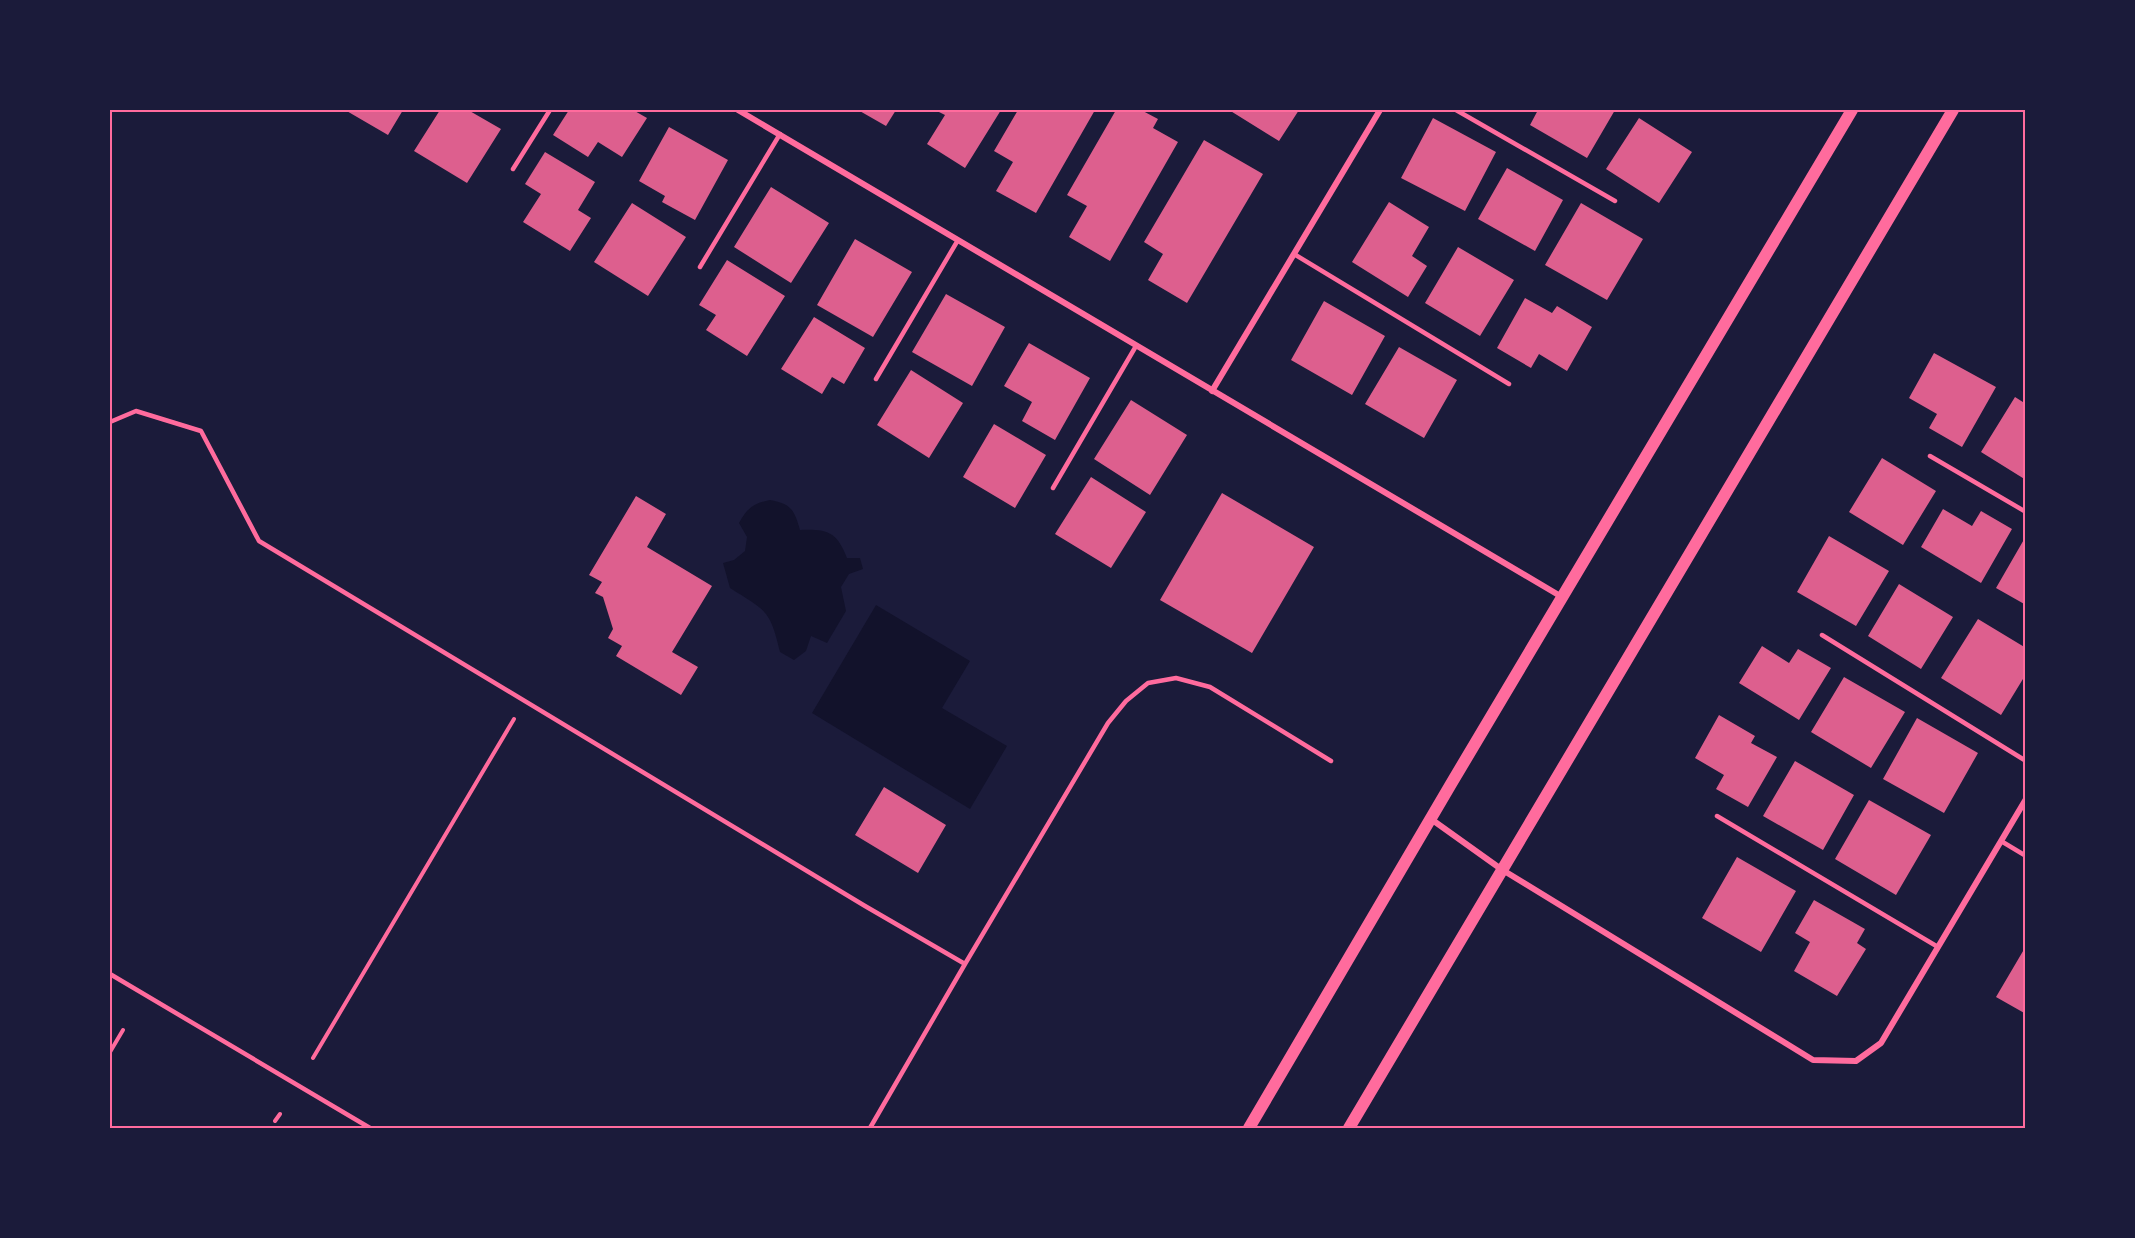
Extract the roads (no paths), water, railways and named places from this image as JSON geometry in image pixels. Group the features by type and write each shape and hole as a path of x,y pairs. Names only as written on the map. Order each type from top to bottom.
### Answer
{"main road":[{"path":"1249,1128 1852,110"},
{"path":"1349,1128 1953,110"}],"street":[{"path":"738,110 1562,597"},
{"path":"1212,391 1380,110"},
{"path":"1431,819 1501,869 1813,1060 1856,1061 1881,1043 2025,800"}],"lane":[{"path":"513,169 550,110"},
{"path":"1456,110 1615,201"},
{"path":"700,267 780,134"},
{"path":"876,379 958,240"},
{"path":"1294,254 1509,384"},
{"path":"1053,488 1137,346"},
{"path":"110,422 136,411 201,431 259,541 966,964"},
{"path":"1930,456 2025,512"},
{"path":"1822,635 2025,761"},
{"path":"870,1128 1108,723 1126,701 1148,683 1176,678 1210,687 1332,762"},
{"path":"1717,816 1938,947"},
{"path":"2001,841 2025,856"},
{"path":"110,974 370,1128"}]}
